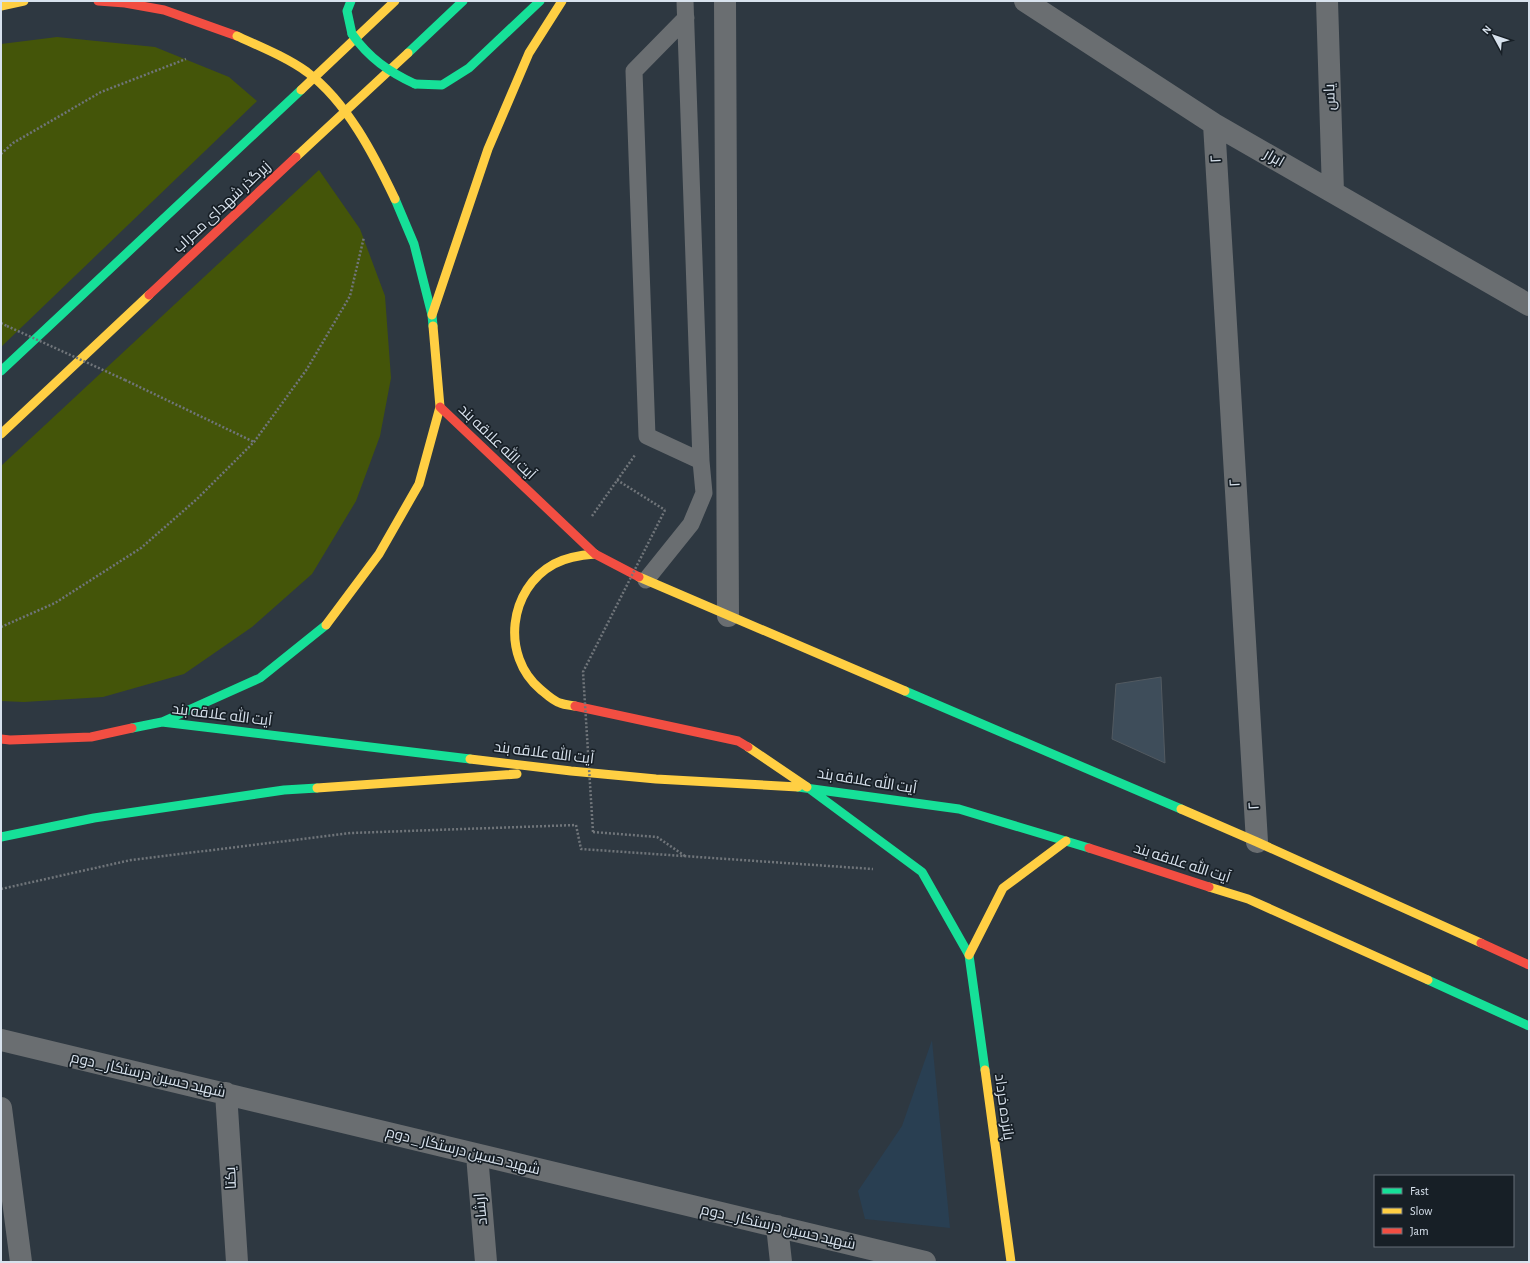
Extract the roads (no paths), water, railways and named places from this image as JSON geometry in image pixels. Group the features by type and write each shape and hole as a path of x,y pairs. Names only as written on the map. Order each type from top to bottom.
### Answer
{"main road":[{"path":"1,6 24,1"},
{"path":"4,741 90,737 162,722 260,678 328,624 379,554 419,484 440,407 432,315 414,244 380,165 359,131 336,100 308,73 278,55 237,36 164,10 125,3 98,1"},
{"path":"350,1 347,11 352,34 360,46 376,61 393,74 415,84 442,86 469,68 540,1"},
{"path":"1,371 395,1"},
{"name":"زیرگذر شهدای محراب","path":"1,434 463,1"},
{"path":"432,315 488,149 529,53 562,1"},
{"name":"آیت الله علاقه بند","path":"440,407 595,554 646,580 1257,842 1529,965"},
{"name":"پانزده خرداد","path":"595,554 568,557 544,569 526,589 523,595 515,614 514,640 521,666 537,688 559,703 738,741 807,787 922,872 969,955 1011,1262"},
{"name":"آیت الله علاقه بند","path":"162,722 571,771 656,779 807,787 959,809 1066,841 1248,899 1529,1026"},
{"path":"1,837 94,818 284,790 571,771"},
{"path":"969,955 1002,888 1066,841"}],"street":[{"path":"725,1 728,616"},
{"name":"ابرار","path":"1025,1 1214,124 1529,305"},
{"name":"یاس","path":"1327,1 1333,192"},
{"name":"۲","path":"1214,124 1257,842"},
{"name":"شهید حسین درستکار _ دوم","path":"1,1040 925,1262"},
{"name":"یکتا","path":"226,1093 237,1262"},
{"path":"1,1108 20,1262"},
{"name":"ارشاد","path":"477,1155 486,1262"},
{"path":"777,1226 781,1262"}],"lane":[{"path":"685,9 634,71 647,436 701,461"},
{"path":"646,580 691,524 704,493 701,461 685,9"}]}
